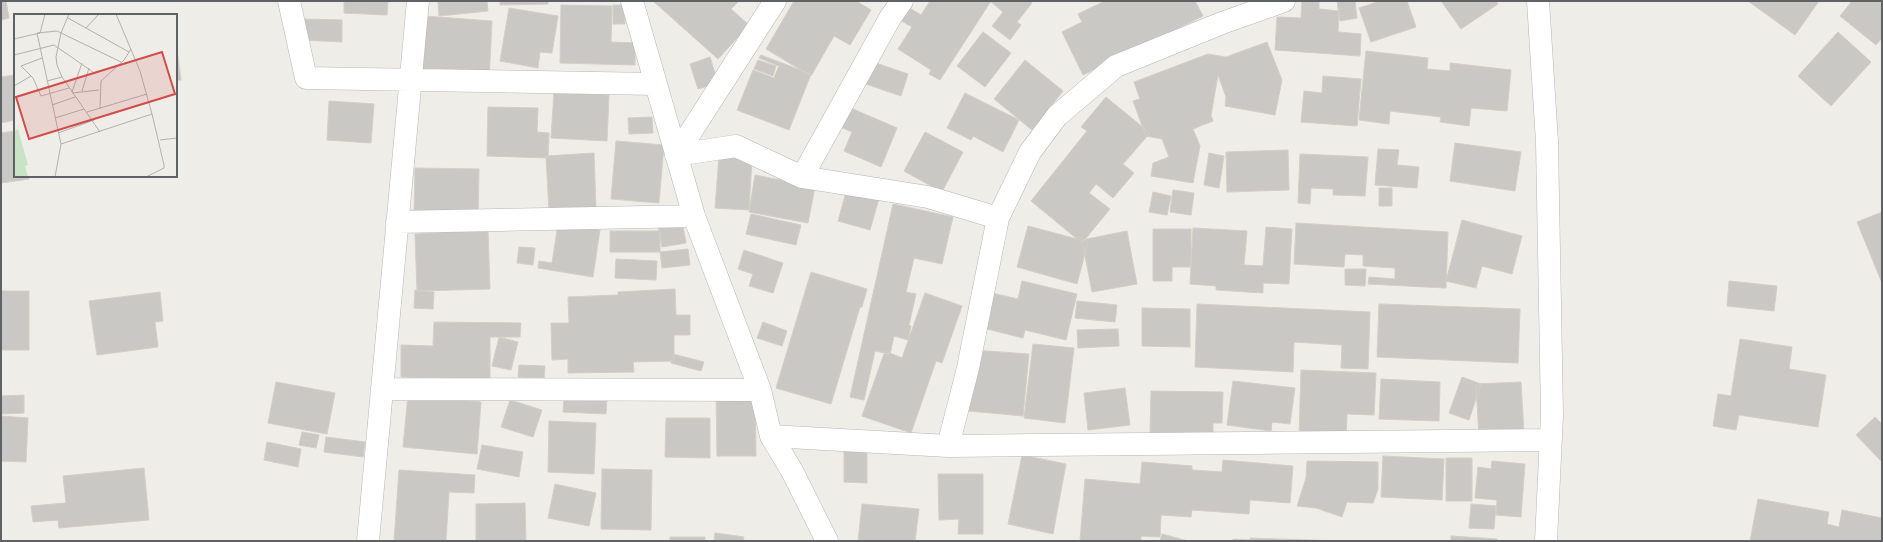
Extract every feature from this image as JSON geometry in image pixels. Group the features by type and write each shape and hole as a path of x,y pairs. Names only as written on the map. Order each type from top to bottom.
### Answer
{"street":[{"path":"289,1 306,78 656,84"},
{"path":"368,541 418,1"},
{"path":"632,1 694,216 760,390 771,436 792,471 827,541"},
{"path":"676,155 775,1"},
{"path":"802,177 890,18 902,1"},
{"path":"948,446 968,368 998,218 1030,152 1057,116 1116,66 1222,23 1284,1"},
{"path":"1538,1 1547,142 1552,415 1546,541"},
{"path":"676,155 736,146 802,177 928,197 998,218"},
{"path":"397,222 694,216"},
{"path":"382,389 760,390"},
{"path":"771,436 948,446 1550,440"}],"building":[{"path":"1,1 6,1 9,18 1,20"},
{"path":"344,1 388,1 387,15 344,13"},
{"path":"438,1 487,1 488,11 439,16"},
{"path":"500,1 548,1 548,4 500,5"},
{"path":"653,1 739,1 731,9 749,25 718,59"},
{"path":"794,1 856,1 871,10 850,45 834,36 811,76 766,49"},
{"path":"930,1 991,1 940,80 929,74 931,70 898,49 912,27 900,20 908,7 921,15"},
{"path":"990,1 1029,1 1032,3 1017,22 1021,25 1010,40 992,26 1003,12"},
{"path":"1105,1 1195,1 1203,16 1083,75 1062,32 1082,22 1078,14"},
{"path":"1302,1 1319,2 1319,9 1339,11 1338,32 1361,34 1360,56 1275,50 1277,17 1301,18"},
{"path":"1337,1 1355,1 1357,18 1340,21"},
{"path":"1380,1 1407,1 1416,27 1371,42 1359,8"},
{"path":"1441,1 1496,1 1498,4 1461,29"},
{"path":"1748,1 1819,1 1795,35"},
{"path":"1852,1 1882,2 1882,38 1876,45 1840,16"},
{"path":"561,5 612,6 611,42 635,43 635,65 560,63"},
{"path":"613,5 624,5 625,24 613,24"},
{"path":"509,8 558,16 552,53 540,52 538,68 500,61"},
{"path":"424,16 492,21 489,80 420,75"},
{"path":"303,19 342,20 342,42 302,40"},
{"path":"983,32 1011,53 985,87 957,66"},
{"path":"1838,32 1871,62 1831,106 1798,76"},
{"path":"1267,42 1282,80 1275,115 1225,106 1226,97 1218,75 1211,115 1213,121 1193,129 1200,146 1193,183 1151,176 1153,163 1169,157 1162,139 1146,136 1133,101 1140,99 1134,82 1208,54 1226,57"},
{"path":"177,50 181,80 177,80"},
{"path":"1366,51 1428,58 1427,69 1450,71 1450,63 1511,70 1507,111 1471,108 1469,126 1440,122 1441,117 1390,111 1389,124 1359,120"},
{"path":"761,55 811,74 789,130 737,110 753,70 774,78 779,66 759,58"},
{"path":"710,57 718,83 698,89 690,64"},
{"path":"758,60 776,66 773,76 754,69"},
{"path":"1025,60 1063,91 1032,130 994,99"},
{"path":"870,61 908,74 901,96 863,83"},
{"path":"14,75 14,120 1,123 1,77"},
{"path":"1323,76 1361,79 1357,126 1301,122 1304,91 1322,93"},
{"path":"554,92 609,95 607,141 551,138"},
{"path":"965,93 1019,120 1003,152 973,136 971,140 947,128"},
{"path":"1106,97 1150,133 1123,164 1134,173 1113,198 1096,184 1089,193 1110,209 1082,243 1031,201 1087,131 1081,127"},
{"path":"329,101 374,104 371,143 327,140"},
{"path":"844,105 897,128 881,167 844,151 852,132 836,125"},
{"path":"488,107 538,108 537,132 549,133 548,158 487,156"},
{"path":"652,117 653,133 629,134 628,118"},
{"path":"14,131 14,177 28,177 29,179 1,183 1,133"},
{"path":"925,132 963,152 942,192 904,171"},
{"path":"616,141 664,145 659,203 611,199"},
{"path":"1455,143 1521,152 1515,191 1450,181"},
{"path":"1378,149 1399,150 1397,165 1419,167 1417,188 1375,185"},
{"path":"1288,150 1289,190 1227,192 1226,152"},
{"path":"594,153 596,209 549,211 546,156"},
{"path":"1209,153 1224,156 1219,188 1204,185"},
{"path":"1300,154 1368,157 1365,196 1333,195 1333,189 1311,188 1310,204 1298,203"},
{"path":"719,157 752,159 749,210 715,208"},
{"path":"415,168 479,169 478,218 414,217"},
{"path":"755,175 815,187 808,223 749,212"},
{"path":"848,185 880,195 870,230 838,221"},
{"path":"1379,188 1392,188 1392,206 1379,206"},
{"path":"1173,190 1194,193 1191,215 1170,212"},
{"path":"1153,192 1171,196 1167,215 1149,212"},
{"path":"893,204 953,217 942,264 914,258 906,292 916,294 909,325 911,326 908,340 894,336 890,354 875,351 864,400 850,397"},
{"path":"1882,212 1882,283 1857,222"},
{"path":"751,214 801,225 796,245 746,234"},
{"path":"1462,220 1522,236 1512,274 1482,266 1476,288 1446,281"},
{"path":"682,221 686,243 662,247 658,225"},
{"path":"1296,223 1448,232 1446,288 1368,284 1369,277 1395,279 1395,268 1363,266 1363,255 1345,254 1344,267 1294,264"},
{"path":"558,224 600,230 593,277 538,268 539,261 552,263"},
{"path":"1028,226 1088,242 1077,284 1017,267"},
{"path":"1266,227 1292,229 1289,284 1263,283 1263,293 1216,290 1216,286 1190,284 1193,228 1247,231 1244,265 1263,266"},
{"path":"1153,229 1191,229 1191,267 1172,267 1172,281 1153,281"},
{"path":"488,230 490,289 417,291 415,234"},
{"path":"610,231 660,231 660,252 610,252"},
{"path":"1127,231 1137,284 1092,292 1082,240"},
{"path":"519,247 535,248 533,265 517,263"},
{"path":"688,249 690,265 662,268 660,252"},
{"path":"744,250 783,263 773,293 749,286 753,274 738,269"},
{"path":"616,259 657,261 656,280 615,278"},
{"path":"1345,269 1366,269 1365,286 1345,285"},
{"path":"811,272 867,289 862,307 860,307 831,404 776,388"},
{"path":"1022,281 1077,294 1066,340 1025,330 1023,338 979,327 988,292 1018,299"},
{"path":"1729,281 1777,286 1774,311 1727,306"},
{"path":"675,289 676,315 690,315 690,335 674,335 674,361 633,362 634,372 568,373 568,359 552,360 551,323 569,323 568,297 618,295 618,292"},
{"path":"415,290 434,292 433,309 414,308"},
{"path":"1,291 29,291 29,350 1,350"},
{"path":"160,292 163,321 155,322 158,347 97,355 89,301"},
{"path":"925,293 962,306 942,363 936,361 911,433 862,416 885,351 902,358"},
{"path":"1077,301 1117,305 1115,322 1075,318"},
{"path":"1197,304 1370,312 1368,369 1341,368 1342,345 1294,342 1293,372 1195,367"},
{"path":"1379,304 1520,309 1518,363 1377,357"},
{"path":"1142,308 1190,309 1190,347 1142,346"},
{"path":"434,322 521,323 520,337 490,337 490,379 401,377 401,345 433,346"},
{"path":"763,322 787,331 782,346 757,338"},
{"path":"1118,329 1119,346 1078,348 1077,330"},
{"path":"499,337 518,342 511,370 492,366"},
{"path":"1740,339 1792,347 1789,369 1826,375 1818,427 1739,415 1736,430 1713,426 1718,394 1731,396"},
{"path":"1033,344 1074,348 1065,423 1024,418"},
{"path":"973,350 1029,354 1023,416 968,411"},
{"path":"673,354 704,362 701,371 671,363"},
{"path":"519,365 545,366 544,378 518,377"},
{"path":"1301,370 1376,373 1374,415 1347,414 1346,438 1299,437"},
{"path":"1462,377 1481,384 1469,420 1449,413"},
{"path":"1381,379 1440,382 1439,421 1379,419"},
{"path":"1233,381 1295,388 1290,424 1272,422 1271,431 1227,425"},
{"path":"276,382 335,393 327,434 268,423"},
{"path":"1521,382 1524,434 1479,437 1476,384"},
{"path":"1125,388 1130,425 1088,430 1084,393"},
{"path":"755,390 756,456 717,456 716,391"},
{"path":"1151,391 1223,392 1222,423 1213,423 1213,435 1150,434"},
{"path":"24,395 24,413 1,414 1,396"},
{"path":"408,395 481,402 477,454 403,447"},
{"path":"564,396 607,398 606,414 563,412"},
{"path":"510,400 542,410 533,437 501,427"},
{"path":"1,416 28,418 26,462 1,461"},
{"path":"1875,417 1882,424 1882,462 1856,435"},
{"path":"666,418 710,418 710,458 665,457"},
{"path":"549,421 596,423 594,474 548,472"},
{"path":"302,432 319,435 316,448 299,445"},
{"path":"326,437 365,442 363,457 324,452"},
{"path":"267,442 301,449 298,467 264,460"},
{"path":"482,445 523,452 519,477 477,469"},
{"path":"844,448 867,449 867,483 844,482"},
{"path":"1022,455 1066,464 1053,534 1008,524"},
{"path":"1383,456 1444,459 1442,500 1381,497"},
{"path":"1446,458 1472,458 1472,501 1446,501"},
{"path":"1223,460 1293,466 1290,503 1250,500 1249,514 1192,510 1191,517 1161,515 1160,537 1141,536 1141,541 1080,541 1085,479 1140,484 1142,462 1192,466 1192,470 1222,472"},
{"path":"1307,461 1378,462 1378,489 1373,503 1347,502 1342,517 1316,508 1297,506 1306,478"},
{"path":"1492,461 1525,464 1521,517 1496,515 1497,500 1475,498 1478,467 1491,469"},
{"path":"144,468 149,520 59,528 58,520 33,522 31,506 66,503 63,476"},
{"path":"602,469 652,470 651,530 601,529"},
{"path":"399,470 475,475 474,493 449,492 446,541 394,541"},
{"path":"938,474 983,474 983,534 958,534 959,519 939,520"},
{"path":"555,484 596,493 589,526 548,518"},
{"path":"1758,499 1829,512 1827,524 1839,527 1842,510 1882,518 1882,541 1750,541"},
{"path":"525,503 526,541 476,541 476,504"},
{"path":"862,504 919,509 915,541 858,541"},
{"path":"1471,504 1496,506 1494,529 1469,528"},
{"path":"715,533 744,537 743,541 714,541"},
{"path":"1162,534 1188,541 1160,541"},
{"path":"1451,536 1497,539 1497,541 1451,541"},
{"path":"670,537 705,537 705,541 670,541"},
{"path":"1250,538 1340,541 1233,541 1233,539 1251,540"}]}
